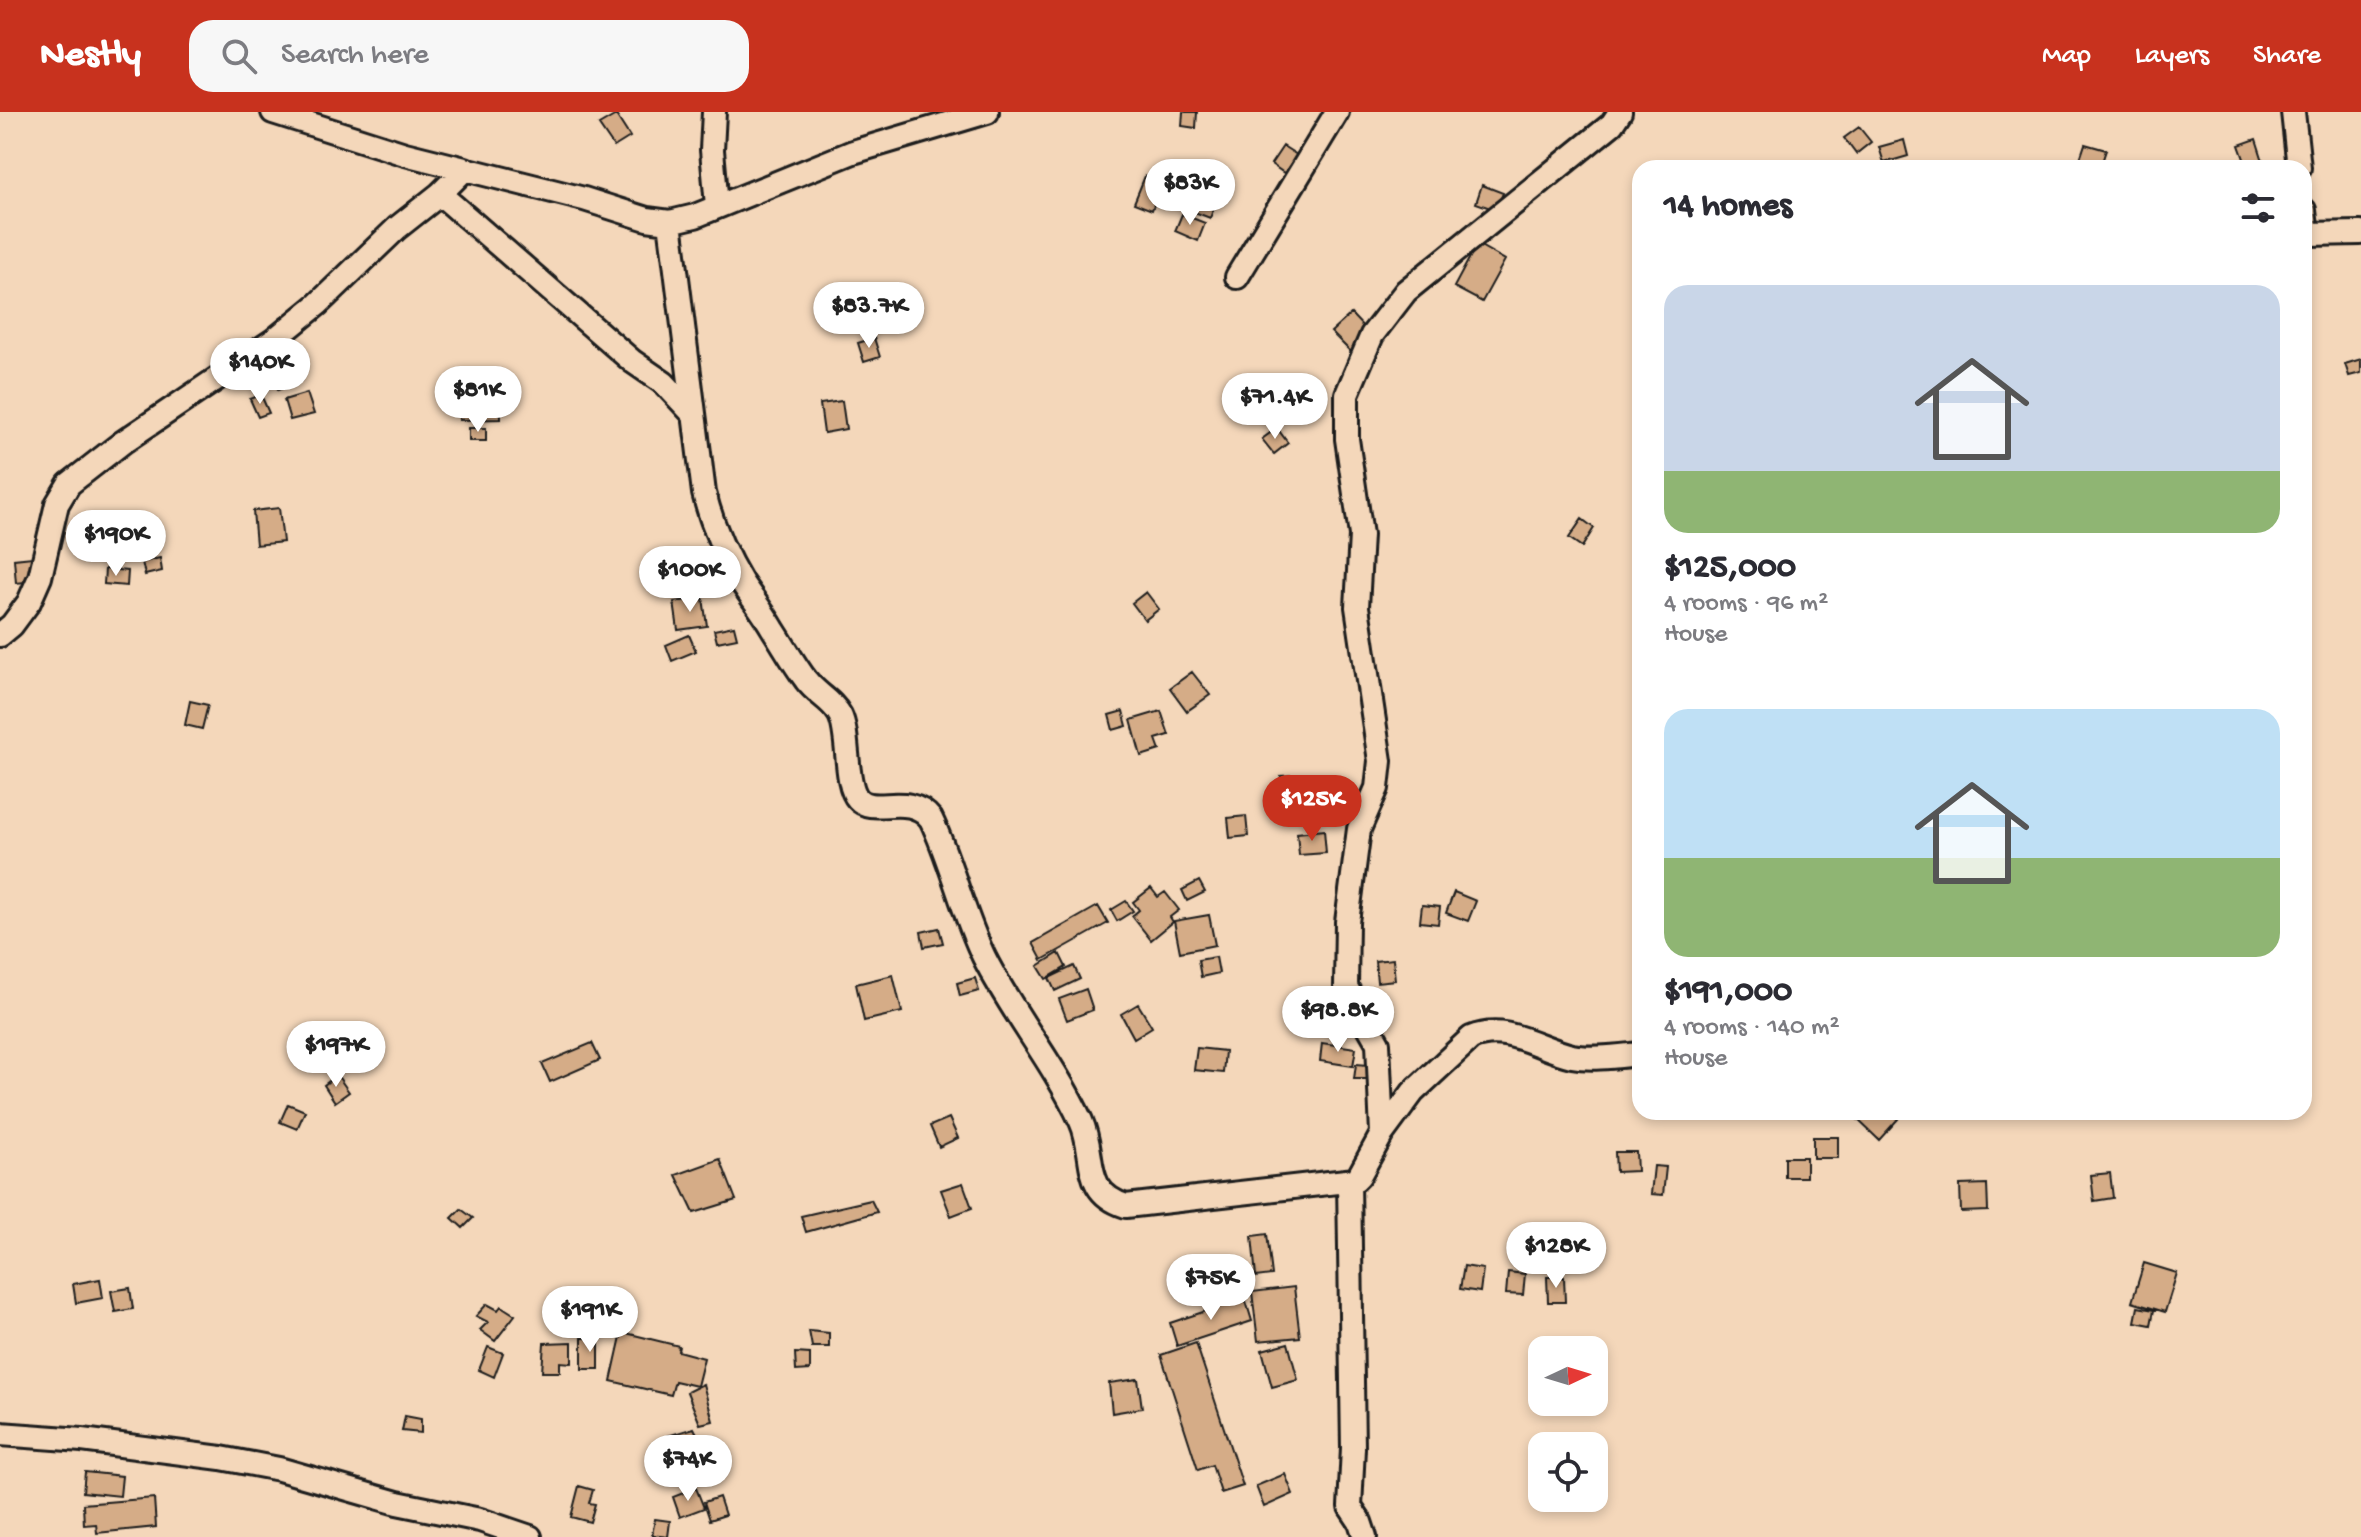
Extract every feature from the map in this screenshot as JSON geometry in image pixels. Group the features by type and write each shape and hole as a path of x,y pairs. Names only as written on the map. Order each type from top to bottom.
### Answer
{"street":[{"path":"273,112 405,154 584,199 647,219 670,222 695,216 853,152 987,112"},
{"path":"714,112 712,150 717,206"},
{"path":"1237,277 1337,112"},
{"path":"1382,1134 1378,1043 1346,987 1347,922 1359,829 1377,788 1380,761 1357,607 1361,535 1347,439 1347,394 1372,335 1406,291 1612,124 1620,112"},
{"path":"2293,112 2298,160"},
{"path":"0,635 12,625 29,602 40,577 57,504 69,484 123,442 274,340 318,304 397,228 440,194 465,169"},
{"path":"440,194 632,361 664,383 694,415"},
{"path":"670,222 704,493 712,524 741,581 811,687 833,705 841,717 858,799 867,804 911,805 924,810 931,819 984,958 1082,1123 1092,1174 1106,1198 1126,1206 1349,1181 1359,1176 1382,1134 1413,1092 1471,1038 1482,1034 1511,1035 1576,1057 1632,1054"},
{"path":"2312,234 2361,233"},
{"path":"1349,1181 1353,1448 1350,1507 1365,1537"},
{"path":"0,1434 82,1440 250,1464 397,1503 480,1520 530,1537"}],"building":[{"path":"1183,112 1197,112 1196,128 1182,126"},
{"path":"616,115 630,137 614,147 599,125"},
{"path":"1859,127 1871,142 1856,154 1844,138"},
{"path":"2256,139 2263,160 2244,160 2239,145"},
{"path":"1904,140 1908,156 1883,160 1879,147"},
{"path":"2085,144 2106,150 2103,160 2080,160"},
{"path":"1283,146 1297,155 1284,173 1271,164"},
{"path":"1145,176 1162,183 1152,210 1134,203"},
{"path":"1186,177 1221,190 1210,218 1176,205"},
{"path":"1482,185 1503,193 1496,210 1476,203"},
{"path":"1182,214 1205,223 1198,241 1175,231"},
{"path":"1477,244 1505,260 1482,302 1454,287"},
{"path":"883,300 892,322 865,332 857,310"},
{"path":"1351,314 1370,334 1351,352 1331,332"},
{"path":"874,338 880,357 864,362 858,343"},
{"path":"2361,359 2361,373 2349,376 2345,364"},
{"path":"295,362 302,380 278,390 271,371"},
{"path":"500,383 501,419 459,420 458,384"},
{"path":"307,393 314,414 290,420 284,400"},
{"path":"261,395 269,413 258,417 250,399"},
{"path":"842,401 846,429 824,433 820,404"},
{"path":"469,428 486,428 486,441 469,441"},
{"path":"1277,428 1288,443 1274,454 1262,439"},
{"path":"279,508 283,542 256,545 253,511"},
{"path":"1582,519 1594,528 1582,547 1569,538"},
{"path":"32,557 35,581 16,583 14,559"},
{"path":"160,558 162,571 145,575 142,562"},
{"path":"105,569 128,571 127,586 104,584"},
{"path":"1146,592 1159,609 1145,620 1132,603"},
{"path":"703,598 707,626 678,630 674,602"},
{"path":"734,626 737,638 717,642 714,630"},
{"path":"689,635 696,651 672,661 666,645"},
{"path":"1192,672 1210,695 1187,711 1170,688"},
{"path":"190,701 208,705 202,729 185,725"},
{"path":"1123,711 1127,726 1113,730 1109,715"},
{"path":"1161,711 1169,735 1156,739 1160,750 1141,756 1131,720"},
{"path":"1298,775 1299,791 1282,792 1281,776"},
{"path":"1246,816 1248,836 1230,838 1228,818"},
{"path":"1324,830 1326,853 1299,855 1297,833"},
{"path":"1199,881 1205,892 1187,901 1182,890"},
{"path":"1151,888 1158,897 1165,892 1179,910 1170,917 1173,922 1151,940 1132,916 1139,910 1133,902"},
{"path":"1454,892 1476,901 1468,921 1446,913"},
{"path":"1126,901 1133,911 1117,921 1111,910"},
{"path":"1422,905 1440,907 1438,924 1420,922"},
{"path":"1098,906 1108,923 1042,960 1033,943"},
{"path":"1209,915 1215,945 1180,952 1174,921"},
{"path":"939,928 943,943 924,947 921,932"},
{"path":"1059,953 1066,967 1046,979 1038,966"},
{"path":"1216,957 1219,973 1201,977 1198,960"},
{"path":"1393,959 1395,980 1377,982 1375,961"},
{"path":"1074,966 1080,979 1055,991 1049,978"},
{"path":"893,975 902,1012 864,1021 856,984"},
{"path":"975,978 979,991 960,996 957,983"},
{"path":"1086,989 1093,1010 1067,1020 1059,999"},
{"path":"1349,1003 1352,1027 1333,1030 1331,1005"},
{"path":"1138,1004 1152,1027 1134,1038 1121,1014"},
{"path":"592,1043 600,1060 550,1082 542,1064"},
{"path":"1322,1043 1356,1048 1353,1066 1320,1061"},
{"path":"1197,1048 1225,1051 1223,1073 1194,1070"},
{"path":"1356,1064 1368,1065 1367,1079 1354,1079"},
{"path":"337,1075 349,1092 335,1102 324,1085"},
{"path":"288,1104 305,1111 297,1129 280,1122"},
{"path":"949,1118 958,1138 939,1147 930,1126"},
{"path":"1858,1120 1897,1120 1879,1140"},
{"path":"1813,1137 1838,1137 1838,1158 1813,1158"},
{"path":"1615,1152 1636,1152 1637,1171 1616,1172"},
{"path":"1785,1157 1806,1157 1806,1177 1785,1177"},
{"path":"720,1159 736,1200 694,1213 676,1175"},
{"path":"1654,1166 1666,1167 1663,1195 1651,1194"},
{"path":"2110,1173 2113,1198 2094,1201 2091,1175"},
{"path":"963,1183 972,1208 951,1216 941,1190"},
{"path":"1987,1184 1988,1211 1961,1212 1960,1185"},
{"path":"871,1200 877,1212 806,1232 801,1216"},
{"path":"461,1209 473,1218 463,1228 452,1218"},
{"path":"1267,1234 1272,1275 1256,1277 1252,1236"},
{"path":"2144,1263 2177,1273 2165,1312 2132,1302"},
{"path":"1464,1266 1483,1269 1480,1292 1460,1289"},
{"path":"1508,1272 1525,1274 1523,1295 1506,1294"},
{"path":"1547,1277 1564,1277 1565,1302 1548,1302"},
{"path":"100,1279 103,1298 76,1303 73,1284"},
{"path":"1294,1287 1300,1337 1258,1341 1252,1292"},
{"path":"130,1288 133,1309 115,1312 111,1291"},
{"path":"1245,1298 1252,1321 1177,1346 1170,1323"},
{"path":"487,1304 498,1310 501,1306 515,1315 495,1341 480,1330 488,1322 476,1316"},
{"path":"2138,1307 2154,1310 2151,1325 2135,1322"},
{"path":"809,1331 829,1333 829,1347 812,1347"},
{"path":"622,1332 679,1346 678,1351 704,1358 697,1386 675,1381 671,1395 611,1381"},
{"path":"582,1338 599,1338 599,1369 582,1369"},
{"path":"572,1342 572,1363 560,1362 560,1372 542,1372 544,1343"},
{"path":"1196,1343 1243,1486 1221,1493 1212,1465 1198,1470 1161,1355"},
{"path":"1288,1343 1298,1380 1272,1387 1262,1350"},
{"path":"488,1347 503,1353 494,1377 479,1370"},
{"path":"795,1353 810,1354 810,1370 796,1371"},
{"path":"1138,1379 1142,1408 1112,1413 1109,1383"},
{"path":"703,1384 713,1421 700,1424 687,1392"},
{"path":"405,1416 421,1419 421,1433 402,1431"},
{"path":"694,1428 706,1452 677,1462 668,1436"},
{"path":"85,1472 122,1476 120,1496 83,1492"},
{"path":"1285,1474 1293,1494 1264,1507 1256,1486"},
{"path":"579,1486 593,1490 589,1503 595,1504 590,1522 571,1517"},
{"path":"696,1488 704,1508 680,1517 673,1497"},
{"path":"719,1497 725,1515 710,1520 704,1502"},
{"path":"154,1498 156,1527 97,1533 96,1524 84,1525 83,1504"},
{"path":"655,1519 670,1521 668,1537 652,1535"}]}
